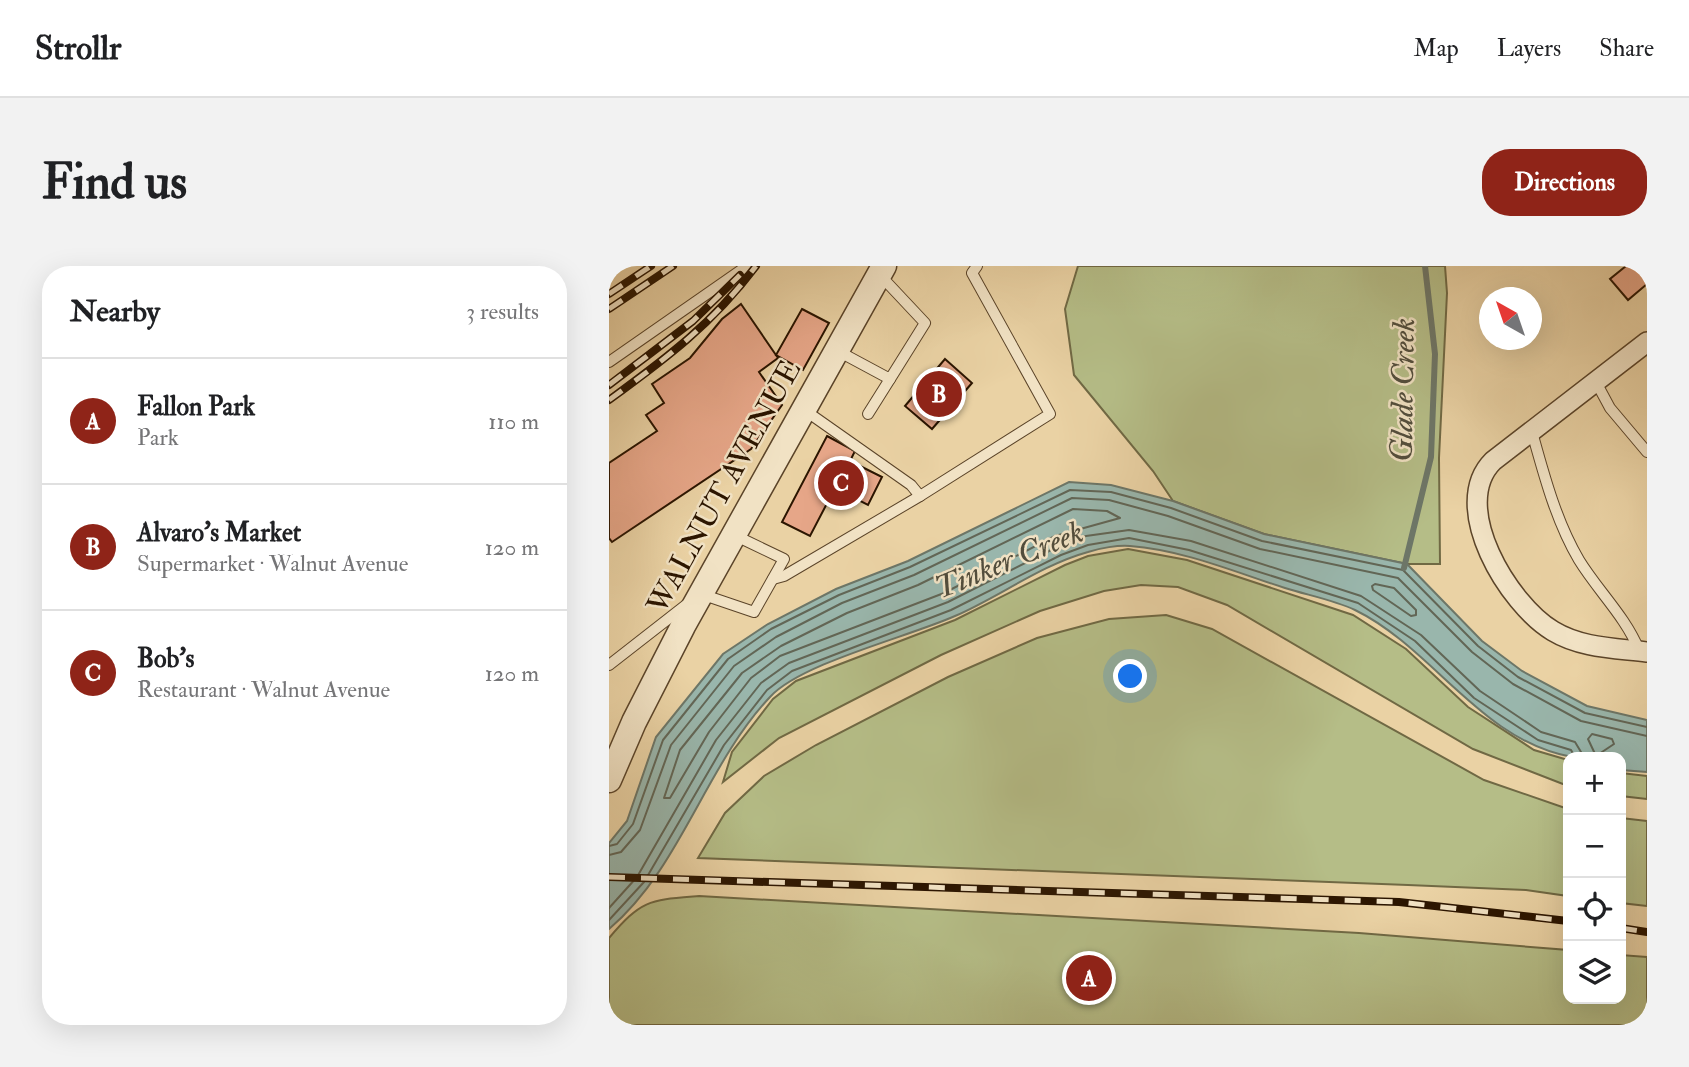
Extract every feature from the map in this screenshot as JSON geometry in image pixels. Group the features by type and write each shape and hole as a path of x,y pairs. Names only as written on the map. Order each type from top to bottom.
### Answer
{"street":[{"name":"WALNUT AVENUE","path":"609,780 634,722 701,593 881,269"},
{"path":"1643,651 1576,641 1532,615 1497,570 1480,519 1479,480 1493,461 1647,342"}],"lane":[{"path":"609,362 747,266"},
{"path":"773,579 784,576 920,496 1050,414 972,273 977,266"},
{"path":"868,414 925,324 881,269"},
{"path":"836,350 890,379"},
{"path":"1596,382 1610,408 1647,452"},
{"path":"803,409 911,485 920,496"},
{"path":"1532,432 1559,520 1597,588 1631,631 1643,651"},
{"path":"609,665 701,593 754,612 784,559 733,535"}],"green space":[{"path":"1078,266 1445,266 1447,293 1439,458 1440,564 1407,564 1264,534 1173,501 1153,471 1074,375 1065,309"},
{"path":"1128,549 1187,560 1353,615 1406,649 1468,707 1534,750 1563,759 1563,784 1473,749 1227,605 1178,587 1141,585 1104,591 1040,611 941,655 779,738 723,782 732,752 773,699 796,681 955,620 1088,556"},
{"path":"1166,615 1212,629 1484,780 1563,807 1563,895 1526,890 698,858 725,813 764,776 816,745 948,677 1037,638 1109,619"},
{"path":"1626,774 1647,776 1647,799 1626,797"},
{"path":"1626,819 1647,821 1647,906 1626,904"},
{"path":"699,896 1359,933 1563,950 1563,1004 1626,1004 1626,955 1647,957 1647,1025 609,1025 609,938 639,909 669,899"}],"water":[{"name":"Tinker Creek","path":"1069,482 1111,485 1173,501 1264,534 1407,564 1482,641 1522,671 1587,706 1647,720 1647,772 1626,770 1626,752 1563,752 1563,754 1540,748 1511,733 1459,692 1409,647 1383,627 1347,606 1170,552 1150,548 1109,547 1054,565 955,616 830,662 785,685 770,697 747,724 655,877 634,904 609,929 609,843 627,821 656,737 723,654 768,624 836,589 908,561"}],"building":[{"path":"1626,266 1637,266 1647,278 1647,284 1628,300 1610,279"},
{"path":"741,304 778,358 759,372 782,405 751,449 612,542 609,538 609,463 657,431 646,415 664,403 652,384 690,358 722,319"},
{"path":"802,309 829,323 803,370 776,355"},
{"path":"945,359 972,383 932,429 905,406"},
{"path":"827,436 855,451 850,461 882,477 868,505 835,488 810,536 782,522"}],"waterway":[{"name":"Glade Creek","path":"1404,568 1431,457 1435,354 1425,266"}],"railway":[{"path":"609,294 651,266"},
{"path":"609,309 673,266"},
{"path":"609,400 706,323 756,266"},
{"path":"609,385 693,321 740,275"},
{"path":"609,877 1399,902 1563,920"},
{"path":"1626,929 1647,932"}],"place":[{"name":"Alvaro's Market","path":"939,394"},
{"name":"Bob's","path":"841,483"},
{"name":"Fallon Park","path":"1089,978"}]}
